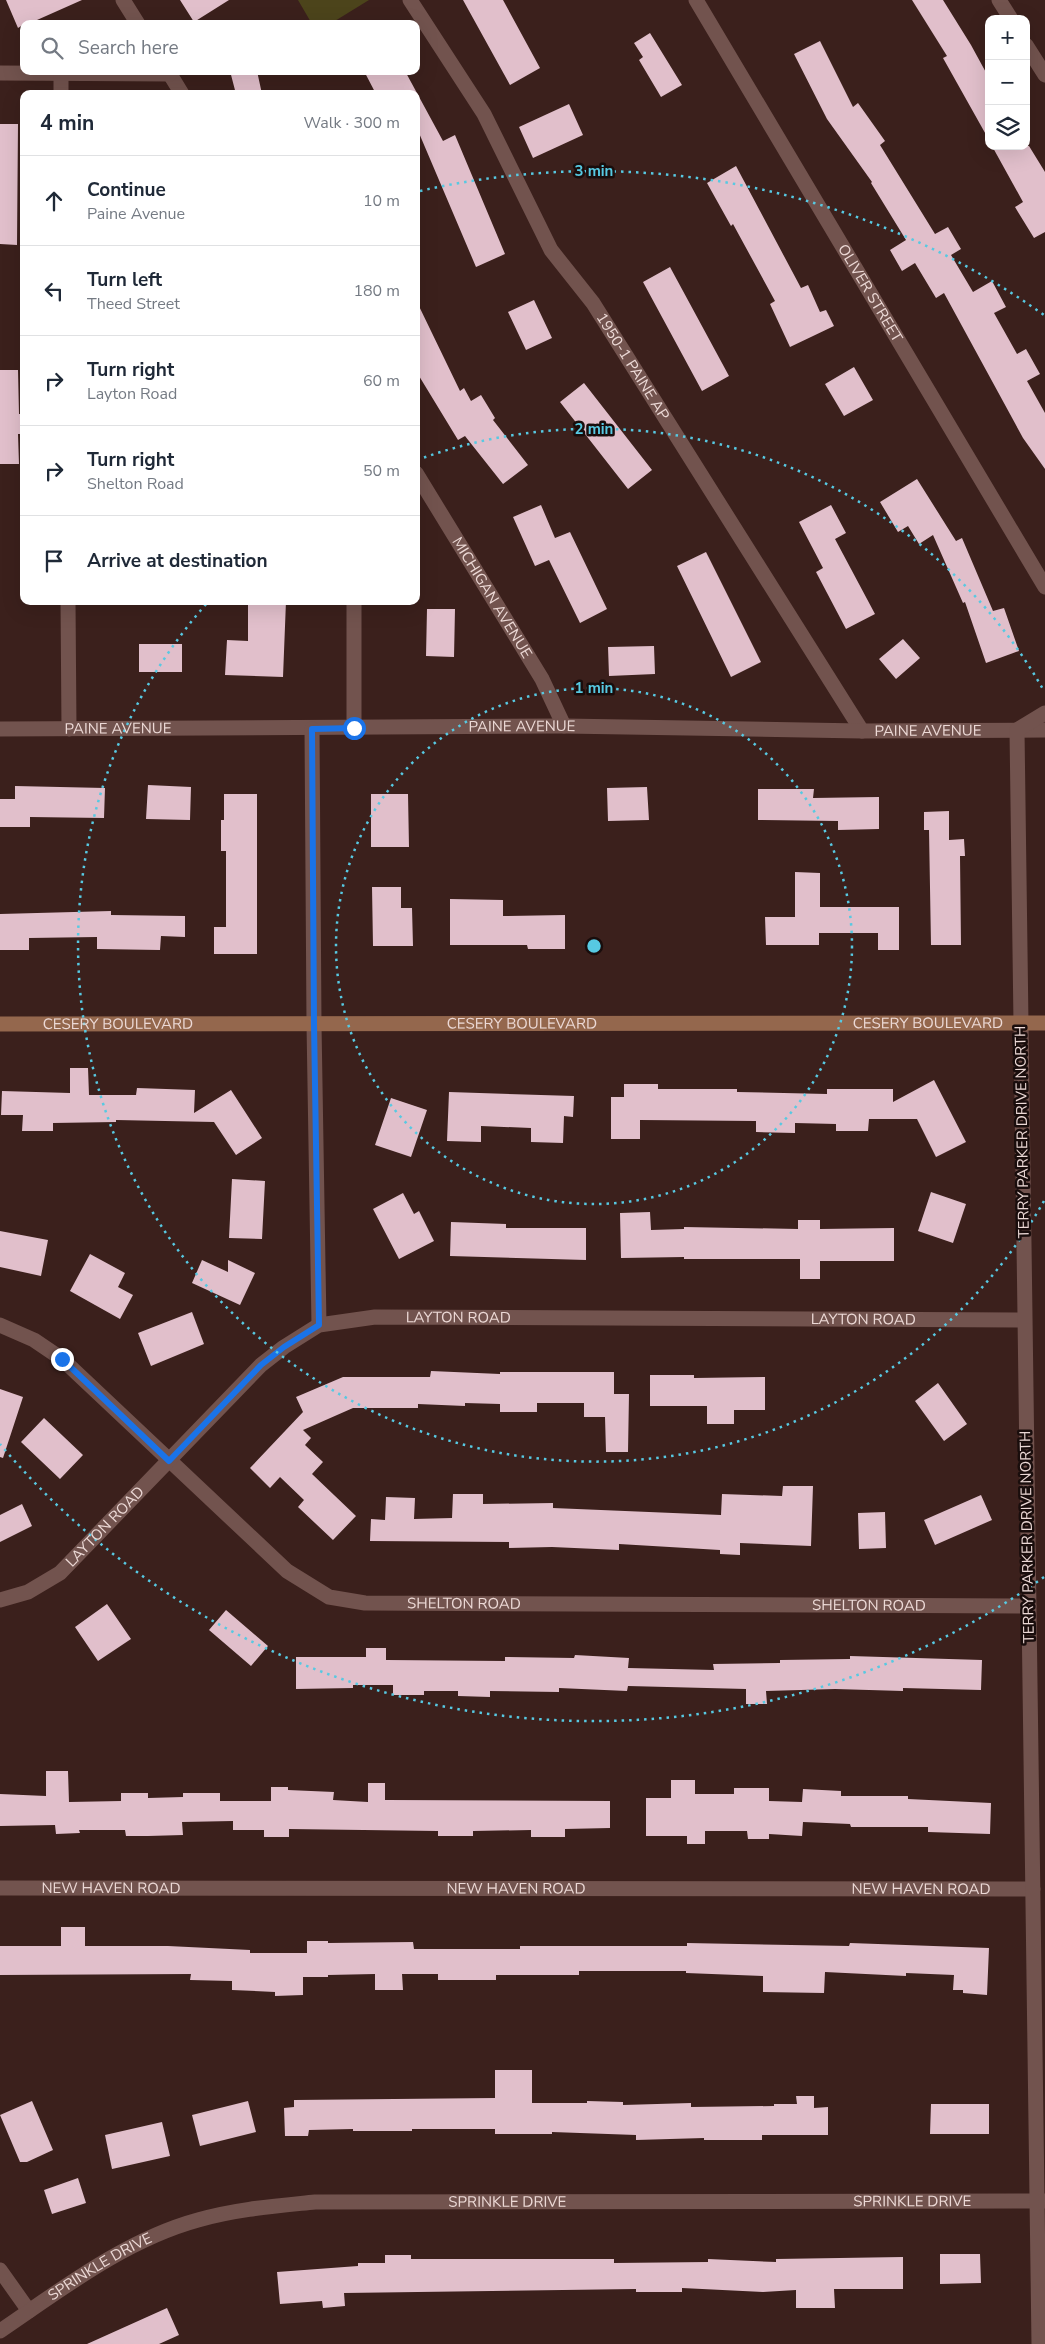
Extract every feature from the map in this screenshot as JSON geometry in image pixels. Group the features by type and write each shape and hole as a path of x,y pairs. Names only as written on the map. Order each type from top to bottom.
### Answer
{"main road":[{"name":"CESERY BOULEVARD","path":"0,1024 1045,1023"}],"street":[{"path":"123,0 136,20"},
{"name":"1950-1 PAINE AP","path":"410,0 484,114 551,250 593,303 862,731"},
{"name":"OLIVER STREET","path":"696,0 1045,587"},
{"path":"999,0 1008,15"},
{"path":"1030,51 1045,75"},
{"path":"0,73 20,73"},
{"path":"61,75 61,90"},
{"path":"170,75 180,90"},
{"name":"MICHIGAN AVENUE","path":"420,480 542,680 564,726"},
{"path":"68,605 70,729"},
{"path":"354,605 354,728"},
{"path":"1017,730 1045,713"},
{"name":"PAINE AVENUE","path":"0,728 312,729 564,726 862,731 1045,730"},
{"path":"312,729 319,1325"},
{"name":"TERRY PARKER DRIVE NORTH","path":"1017,730 1033,1889 1041,2201 1039,2344"},
{"name":"LAYTON ROAD","path":"0,1600 28,1592 60,1573 261,1365 284,1347 319,1325 375,1317 1024,1320"},
{"name":"SHELTON ROAD","path":"0,1325 34,1340 62,1359 287,1571 329,1597 365,1603 1029,1606"},
{"name":"NEW HAVEN ROAD","path":"0,1888 1033,1889"},
{"name":"SPRINKLE DRIVE","path":"0,2331 78,2277 142,2241 197,2220 251,2208 315,2202 1041,2201"},
{"path":"0,2270 29,2312"}],"shaded area":[{"path":"298,0 369,0 336,20 310,20"}],"building":[{"path":"6,0 82,0 37,20 20,20 20,27 18,28"},
{"path":"180,0 229,0 197,20 193,20"},
{"path":"463,0 503,0 540,68 510,85"},
{"path":"912,0 943,0 971,45 985,71 985,133 943,58 947,56"},
{"path":"650,33 682,85 661,97 639,60 643,57 634,43"},
{"path":"820,41 853,107 858,103 885,141 880,145 935,234 948,227 961,249 951,255 973,292 992,281 1006,307 994,313 1017,354 1026,349 1040,374 1027,381 1045,413 1045,469 1023,438 944,293 936,298 915,263 902,271 890,250 906,240 872,182 827,119 794,54"},
{"path":"231,75 258,75 261,90 235,90"},
{"path":"366,75 407,75 415,90 374,90"},
{"path":"420,99 443,141 455,135 505,254 476,267 420,135"},
{"path":"569,104 583,135 533,158 519,127"},
{"path":"0,124 18,124 17,245 0,244"},
{"path":"1030,148 1045,172 1045,232 1034,238 1015,207 1023,202 994,150 1030,150"},
{"path":"736,166 801,288 808,285 820,312 826,310 834,326 790,347 770,304 775,301 733,224 731,226 707,183"},
{"path":"670,267 729,376 702,391 643,282"},
{"path":"534,300 552,338 526,350 508,312"},
{"path":"420,308 460,391 464,388 471,401 481,395 495,418 493,420 528,465 503,484 465,436 458,440 420,378"},
{"path":"854,367 873,400 844,416 825,384"},
{"path":"0,370 18,370 20,414 20,434 18,434 19,464 0,464"},
{"path":"584,383 652,470 628,489 560,402"},
{"path":"917,479 956,541 962,538 993,611 1004,608 1019,651 986,663 965,602 963,603 933,535 919,544 908,526 898,532 880,502"},
{"path":"541,505 555,538 570,532 607,609 580,623 549,560 535,566 513,517"},
{"path":"831,505 846,533 835,539 875,614 846,629 816,572 823,568 799,522"},
{"path":"706,552 761,662 731,677 677,566"},
{"path":"248,605 286,605 283,677 225,675 227,640 248,641"},
{"path":"427,609 455,609 454,657 426,656"},
{"path":"903,639 920,658 896,679 879,659"},
{"path":"139,644 182,644 182,672 139,672"},
{"path":"654,646 655,674 609,676 608,647"},
{"path":"148,785 191,787 190,820 146,819"},
{"path":"15,786 105,788 104,818 30,817 30,827 0,827 0,799 15,799"},
{"path":"647,787 649,820 608,821 607,788"},
{"path":"758,789 814,789 813,798 879,797 879,829 838,830 838,821 758,820"},
{"path":"224,794 257,794 257,954 214,954 214,927 226,927 226,851 221,851 221,820 224,820"},
{"path":"371,794 408,794 409,847 371,847"},
{"path":"949,811 949,840 964,839 965,856 960,856 961,945 931,945 929,830 924,830 924,812"},
{"path":"795,872 820,873 820,907 899,907 899,950 878,950 878,933 819,933 819,945 766,945 765,917 795,917"},
{"path":"372,887 401,887 401,908 412,908 413,946 373,946"},
{"path":"450,899 503,900 503,916 565,915 565,949 528,949 527,945 450,945"},
{"path":"111,911 111,915 185,916 185,937 161,936 160,950 97,949 97,937 29,938 29,950 0,950 0,914"},
{"path":"70,1068 88,1068 89,1095 136,1095 137,1088 195,1090 194,1113 231,1090 262,1138 236,1155 214,1122 116,1120 116,1122 53,1123 53,1131 22,1131 23,1115 1,1115 2,1091 70,1093"},
{"path":"934,1080 966,1142 936,1157 917,1119 869,1119 868,1131 836,1131 836,1124 795,1123 795,1133 756,1132 756,1121 640,1120 640,1139 611,1139 611,1097 624,1097 624,1084 658,1084 658,1089 737,1089 737,1092 827,1094 827,1089 893,1089 893,1102"},
{"path":"449,1092 574,1096 573,1117 564,1116 563,1143 531,1142 531,1128 481,1126 481,1142 447,1141"},
{"path":"391,1098 427,1110 411,1157 375,1145"},
{"path":"232,1179 265,1181 262,1239 229,1238"},
{"path":"931,1192 966,1204 953,1243 918,1231"},
{"path":"403,1193 414,1214 419,1211 434,1241 399,1259 373,1209"},
{"path":"650,1212 651,1230 684,1229 684,1227 798,1229 798,1220 820,1220 820,1229 894,1228 894,1261 820,1261 820,1279 800,1279 800,1259 621,1258 620,1213"},
{"path":"451,1222 506,1224 506,1228 586,1228 586,1260 450,1256"},
{"path":"0,1231 48,1240 41,1276 0,1267"},
{"path":"90,1254 125,1273 118,1287 133,1295 120,1319 70,1291"},
{"path":"202,1260 228,1272 228,1260 255,1273 240,1305 192,1283"},
{"path":"192,1312 204,1344 151,1366 138,1333"},
{"path":"431,1371 500,1374 500,1372 614,1372 614,1394 629,1394 628,1452 606,1452 605,1417 584,1417 584,1403 537,1403 537,1412 500,1412 500,1404 465,1403 465,1406 418,1404 418,1408 353,1408 303,1430 311,1438 305,1445 323,1462 312,1474 356,1516 333,1540 298,1507 304,1500 280,1477 270,1488 250,1468 303,1412 296,1397 343,1377 430,1377"},
{"path":"650,1375 694,1375 694,1378 765,1377 765,1410 734,1410 734,1424 707,1424 707,1406 650,1406"},
{"path":"938,1383 967,1424 944,1441 915,1401"},
{"path":"0,1389 23,1397 3,1458 0,1457"},
{"path":"44,1418 83,1455 60,1479 21,1442"},
{"path":"783,1486 813,1486 811,1546 740,1543 740,1555 720,1554 720,1550 619,1544 619,1550 552,1547 509,1548 509,1542 370,1541 371,1519 385,1520 386,1497 415,1498 414,1519 452,1518 453,1494 483,1494 483,1504 553,1503 553,1508 721,1515 722,1494 782,1496"},
{"path":"981,1495 992,1520 935,1545 924,1520"},
{"path":"22,1504 32,1526 0,1542 0,1515"},
{"path":"885,1512 886,1548 859,1549 858,1513"},
{"path":"107,1604 131,1639 98,1661 75,1627"},
{"path":"226,1610 268,1646 251,1666 209,1630"},
{"path":"366,1648 386,1648 386,1660 505,1661 505,1657 574,1658 575,1655 629,1658 628,1668 714,1670 713,1664 780,1663 780,1660 850,1659 850,1656 982,1660 981,1690 903,1688 903,1691 835,1689 766,1691 767,1704 746,1704 746,1689 628,1686 627,1691 559,1688 559,1692 490,1691 490,1697 458,1696 458,1691 424,1691 424,1695 393,1695 393,1685 353,1685 353,1688 296,1689 296,1657 366,1657"},
{"path":"46,1771 68,1771 69,1802 121,1801 121,1793 148,1793 148,1798 183,1797 183,1793 220,1793 220,1801 271,1801 271,1787 288,1787 288,1790 334,1792 333,1800 368,1802 368,1783 385,1783 385,1800 610,1801 610,1828 565,1829 565,1837 531,1837 531,1830 473,1831 473,1836 438,1836 438,1831 289,1829 289,1837 264,1837 264,1830 233,1830 233,1821 182,1822 183,1835 148,1836 126,1836 125,1830 79,1830 80,1833 56,1834 55,1825 0,1826 0,1794 46,1796"},
{"path":"671,1780 695,1780 695,1794 734,1794 734,1788 769,1788 769,1801 802,1802 803,1789 841,1791 841,1796 908,1796 908,1799 991,1803 990,1834 928,1832 928,1827 851,1827 850,1824 803,1822 802,1836 769,1834 769,1839 748,1839 747,1831 705,1831 705,1844 687,1844 687,1836 646,1836 646,1798 671,1798"},
{"path":"61,1927 85,1927 85,1946 168,1946 250,1950 250,1953 307,1953 307,1941 328,1941 328,1943 413,1942 414,1949 520,1949 520,1946 687,1946 687,1943 849,1946 850,1943 989,1948 987,1995 963,1993 963,1990 953,1990 954,1975 906,1973 906,1976 825,1972 824,1993 763,1992 763,1976 686,1973 686,1971 579,1971 579,1975 496,1975 496,1980 438,1980 438,1974 402,1974 403,1990 375,1990 375,1974 328,1975 328,1977 303,1977 303,1995 275,1996 275,1992 232,1990 232,1981 190,1980 191,1974 0,1975 0,1946 61,1946"},
{"path":"495,2070 532,2070 532,2103 587,2103 587,2101 623,2102 623,2105 691,2103 691,2107 774,2106 774,2104 797,2104 796,2096 814,2096 814,2108 828,2107 828,2135 762,2135 762,2140 704,2140 704,2138 636,2140 636,2135 552,2132 552,2134 495,2134 495,2129 353,2131 353,2129 309,2130 308,2136 285,2136 284,2108 294,2107 294,2100 495,2098"},
{"path":"32,2101 53,2150 27,2162 20,2162 0,2115"},
{"path":"248,2101 256,2132 200,2146 192,2115"},
{"path":"931,2104 989,2104 989,2134 930,2134"},
{"path":"162,2122 170,2156 112,2169 105,2135"},
{"path":"78,2178 86,2203 52,2214 44,2190"},
{"path":"940,2254 980,2254 981,2283 940,2284"},
{"path":"385,2255 411,2255 411,2259 614,2259 614,2263 708,2262 708,2259 776,2262 776,2259 903,2257 903,2289 834,2289 835,2308 796,2308 796,2290 763,2292 682,2288 682,2292 636,2292 636,2289 344,2293 345,2306 323,2308 322,2301 280,2304 277,2272 358,2266 358,2263 385,2263"},
{"path":"167,2308 179,2335 159,2344 87,2344"}],"route":[{"path":"62,1359 169,1461 261,1365 284,1347 319,1325 312,729 354,728"}]}
